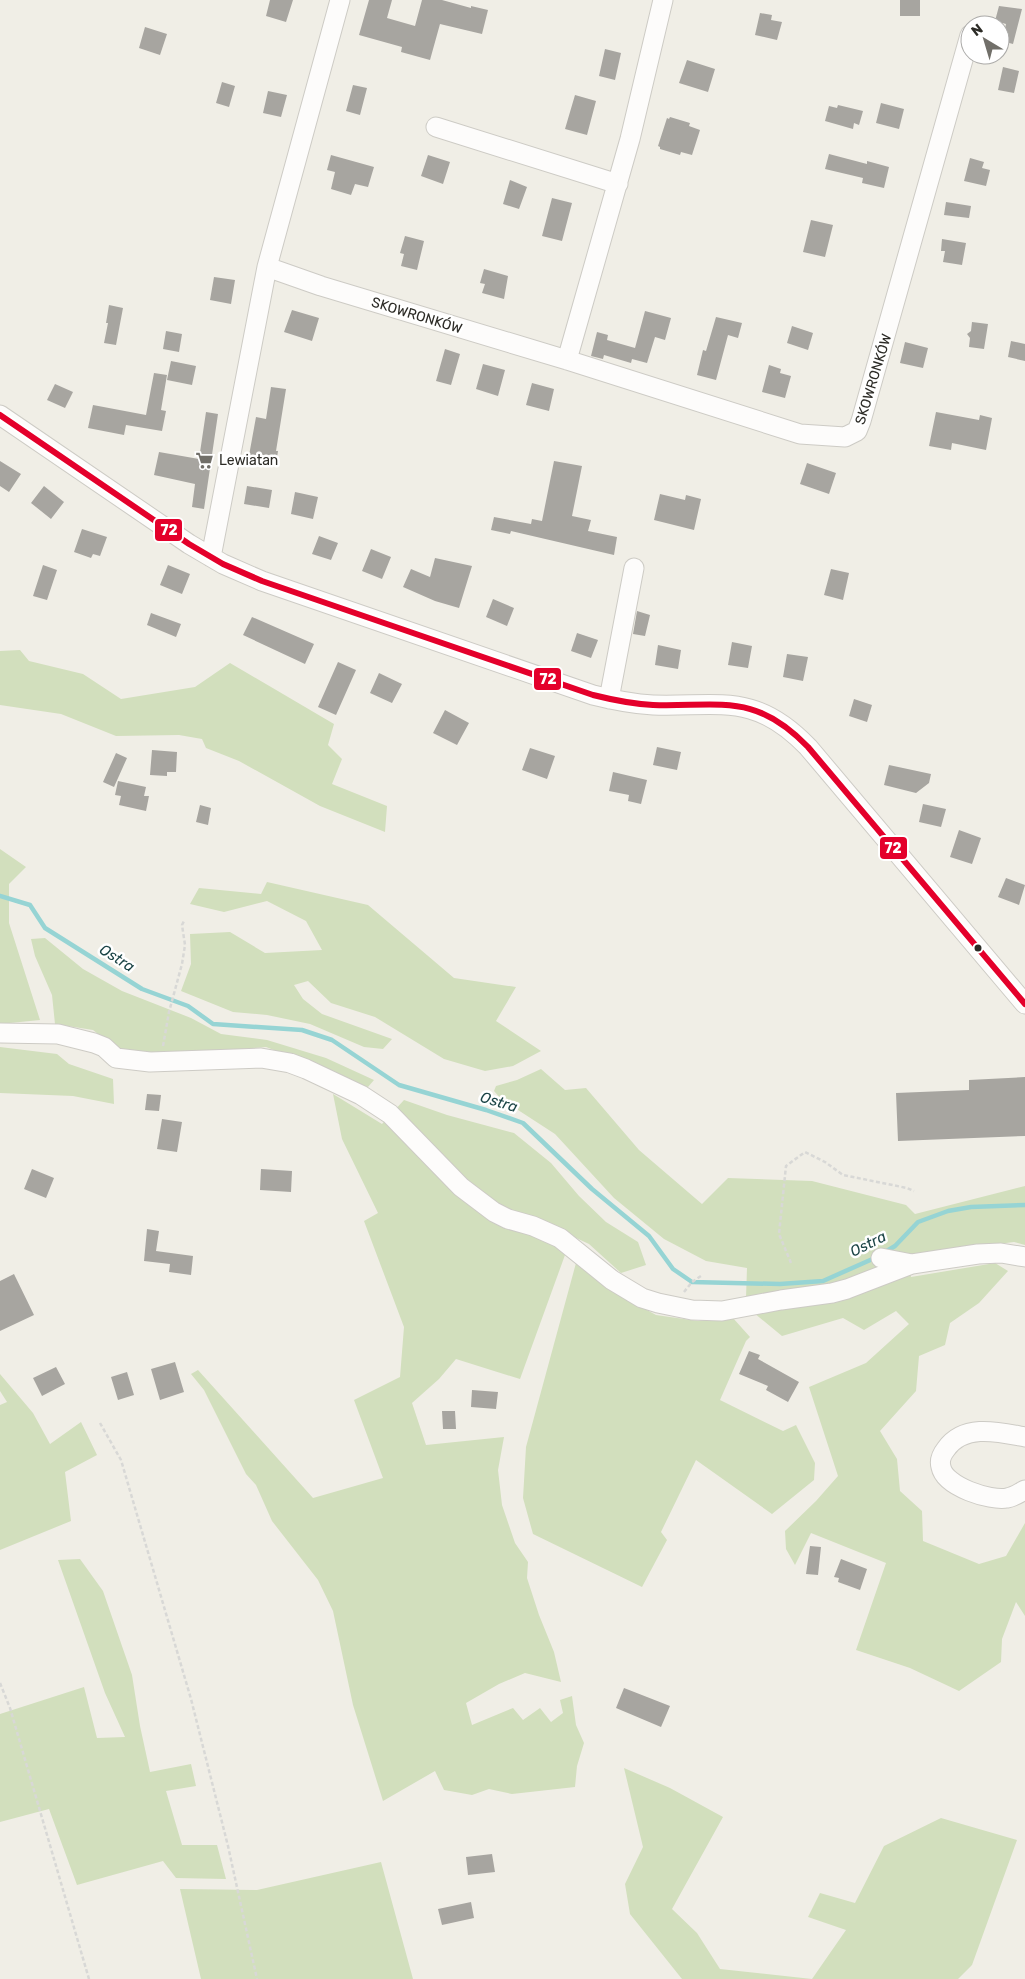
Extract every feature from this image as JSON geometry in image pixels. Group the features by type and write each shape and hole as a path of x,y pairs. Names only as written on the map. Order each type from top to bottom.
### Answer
{"street":[{"path":"211,557 267,267 340,0"},
{"path":"567,360 630,139 663,0"},
{"name":"SKOWRONKÓW","path":"267,267 321,286 567,360 800,434 845,437 857,431 861,421 961,65"},
{"path":"436,127 618,184"},
{"path":"0,415 189,544 238,571 271,584 540,678 609,699 651,705 722,704 741,706 766,714 784,725 808,747 1025,1004"},
{"path":"609,699 634,568"},
{"path":"0,1033 58,1034 104,1047 116,1058 150,1062 247,1058 275,1060 306,1069 340,1084 373,1102 390,1114 461,1187 494,1212 560,1238 612,1280 642,1298 658,1303 709,1312 739,1309 781,1300 832,1293 912,1264 978,1254 1001,1253 1025,1257"},
{"path":"881,1258 912,1264"},
{"path":"1025,1437 985,1431 972,1432 948,1446 941,1456 940,1467 945,1475 954,1483 983,1496 1008,1498 1025,1490"}],"path":[{"path":"164,1061 162,1042 182,964 185,945 182,925 184,921"},
{"path":"791,1263 779,1234 786,1166 805,1152 825,1162 843,1175 908,1188 914,1191"},
{"path":"688,1287 701,1276"},
{"path":"100,1423 122,1460 191,1699 244,1913 258,1979"},
{"path":"0,1683 10,1708 89,1979"}],"green space":[{"path":"20,650 29,661 83,674 121,699 195,687 230,663 334,724 328,745 342,759 332,784 387,806 385,832 320,806 239,761 206,748 202,739 179,735 116,736 61,714 0,705 0,651"},
{"path":"0,849 26,867 9,884 9,923 40,1020 0,1024"},
{"path":"267,882 368,905 454,978 516,987 496,1021 541,1051 513,1066 485,1071 444,1059 375,1017 331,1003 308,981 294,985 303,999 322,1014 392,1039 383,1049 364,1047 310,1024 267,1015 233,1012 181,991 191,964 190,934 230,932 265,953 322,950 306,921 267,901 224,912 190,904 199,888 261,894"},
{"path":"45,938 83,969 122,991 191,1018 221,1034 267,1040 326,1058 374,1080 368,1087 343,1081 320,1068 266,1047 194,1053 121,1052 93,1030 55,1024 52,995 35,956 31,939"},
{"path":"0,1047 57,1054 69,1064 113,1079 114,1104 73,1096 0,1093"},
{"path":"541,1069 565,1090 586,1088 639,1150 702,1204 728,1178 812,1181 906,1205 915,1214 1025,1186 1025,1245 1014,1242 909,1255 911,1277 995,1263 1008,1271 979,1303 950,1323 945,1345 919,1356 916,1391 880,1431 897,1459 900,1491 922,1511 923,1541 979,1564 1006,1556 1025,1523 1025,1616 1016,1602 1002,1639 1001,1662 959,1691 910,1668 856,1650 886,1563 811,1533 795,1565 786,1549 785,1531 816,1501 838,1476 809,1387 866,1363 909,1324 896,1311 864,1330 843,1318 782,1336 754,1313 746,1298 747,1268 706,1261 664,1239 614,1198 555,1134 501,1099 494,1091 496,1086 517,1080"},
{"path":"333,1094 382,1124 404,1100 447,1115 514,1133 551,1163 579,1196 606,1222 638,1242 646,1265 621,1273 589,1244 544,1223 565,1255 520,1379 456,1359 439,1379 412,1403 426,1445 504,1437 498,1470 502,1505 515,1543 528,1562 527,1578 554,1652 561,1682 525,1673 499,1684 466,1703 472,1725 513,1708 523,1720 540,1708 551,1722 563,1713 560,1700 572,1696 576,1725 584,1743 577,1766 575,1787 512,1794 489,1789 472,1795 444,1790 435,1771 383,1801 353,1705 333,1611 318,1580 272,1521 256,1485 246,1474 204,1390 191,1374 198,1370 313,1498 383,1478 354,1400 400,1377 404,1327 364,1221 378,1213 342,1139"},
{"path":"576,1263 609,1289 656,1315 698,1321 733,1318 750,1337 746,1341 720,1400 783,1431 796,1425 815,1463 814,1480 772,1514 696,1460 661,1532 667,1540 642,1587 533,1534 523,1498 526,1447"},
{"path":"0,1374 33,1413 50,1444 81,1422 97,1455 65,1472 71,1521 0,1550 0,1405 7,1402 0,1391"},
{"path":"80,1559 103,1591 132,1675 150,1772 191,1764 196,1786 166,1791 182,1845 217,1845 226,1879 176,1878 163,1861 77,1885 49,1809 0,1822 0,1714 84,1687 97,1738 125,1737 105,1693 58,1560"},
{"path":"624,1768 670,1788 723,1817 672,1909 697,1933 720,1969 812,1979 682,1979 630,1914 625,1884 643,1847"},
{"path":"941,1818 1017,1840 972,1965 958,1979 812,1979 846,1930 808,1917 820,1893 855,1903 884,1846"},
{"path":"381,1862 413,1979 201,1979 180,1889 257,1890"}],"building":[{"path":"270,0 293,0 286,22 266,16"},
{"path":"369,0 392,0 387,18 415,26 422,0 442,0 471,8 471,6 488,10 482,34 440,24 430,60 401,52 402,47 359,35"},
{"path":"900,0 920,0 920,16 900,16"},
{"path":"999,6 1022,9 1013,44 1010,43 1010,15 997,15"},
{"path":"760,13 772,15 771,20 782,22 777,40 755,35"},
{"path":"145,27 167,34 160,55 139,48"},
{"path":"605,49 621,53 615,80 599,76"},
{"path":"687,60 715,69 708,92 679,83"},
{"path":"1003,67 1019,71 1014,93 998,90"},
{"path":"222,82 235,86 229,107 216,103"},
{"path":"353,85 367,88 360,115 346,111"},
{"path":"268,91 287,95 281,117 263,113"},
{"path":"575,95 596,101 587,135 565,129"},
{"path":"881,103 904,109 899,129 876,123"},
{"path":"838,105 863,111 859,125 854,123 853,129 825,121 829,106 837,108"},
{"path":"670,117 690,123 689,126 700,130 692,155 681,152 680,155 660,149 658,146 667,118 669,119"},
{"path":"829,154 867,164 867,161 889,167 884,188 862,183 863,178 825,169"},
{"path":"331,155 374,167 368,187 355,184 351,195 331,189 335,172 327,170"},
{"path":"428,155 450,162 443,184 421,176"},
{"path":"970,158 984,162 982,168 990,170 986,186 964,181"},
{"path":"510,180 527,187 519,209 503,204"},
{"path":"552,198 572,203 562,241 542,236"},
{"path":"946,202 971,206 969,218 944,215"},
{"path":"811,220 833,225 825,257 803,252"},
{"path":"405,236 424,241 417,270 401,266 404,254 400,253"},
{"path":"942,239 966,243 962,265 943,262 945,251 941,251"},
{"path":"484,269 508,276 504,299 482,293 485,284 480,283"},
{"path":"214,277 235,280 231,304 210,300"},
{"path":"109,305 123,308 116,345 104,343"},
{"path":"292,310 319,318 312,341 284,332"},
{"path":"645,311 671,318 665,340 655,337 647,363 632,359 631,363 604,355 603,359 591,356 597,332 608,335 607,340 635,348"},
{"path":"716,317 742,323 738,338 728,335 716,380 697,375 703,350 706,351"},
{"path":"972,322 988,324 984,349 969,347 970,338 967,334 971,331"},
{"path":"792,326 813,333 808,350 787,343"},
{"path":"166,331 182,334 179,352 163,349"},
{"path":"1011,341 1025,344 1025,361 1008,357"},
{"path":"905,342 928,348 923,368 900,363"},
{"path":"445,349 460,354 451,385 436,381"},
{"path":"171,361 196,366 192,385 167,380"},
{"path":"483,364 505,370 498,396 476,389"},
{"path":"769,365 781,369 780,373 791,376 785,398 762,392"},
{"path":"154,373 167,375 161,410 166,411 162,431 126,425 124,435 88,428 93,405 146,415"},
{"path":"532,383 554,389 549,411 526,405"},
{"path":"55,384 73,392 65,408 47,400"},
{"path":"271,387 286,389 276,451 278,451 276,465 248,461 256,417 266,419"},
{"path":"206,412 218,414 204,509 192,507 195,484 154,475 159,452 199,459"},
{"path":"936,412 979,420 980,415 992,418 986,450 952,443 951,450 929,446"},
{"path":"0,461 21,474 9,492 0,486"},
{"path":"554,461 582,466 572,516 591,520 588,531 617,537 614,555 511,531 510,534 491,530 494,517 531,524 532,519 542,521"},
{"path":"807,463 836,473 829,494 800,484"},
{"path":"44,486 64,502 51,519 31,503"},
{"path":"247,486 272,490 269,508 244,504"},
{"path":"295,492 318,497 313,519 291,514"},
{"path":"660,494 685,500 686,495 701,499 694,530 654,520"},
{"path":"82,529 107,537 100,556 93,554 91,558 74,552"},
{"path":"319,536 338,543 331,560 312,554"},
{"path":"371,549 391,557 382,579 362,571"},
{"path":"435,558 472,566 459,608 435,601 403,587 411,569 430,577"},
{"path":"43,565 57,570 47,600 33,596"},
{"path":"168,565 190,574 182,594 160,585"},
{"path":"831,569 849,573 843,600 824,595"},
{"path":"493,599 514,608 507,626 486,617"},
{"path":"637,611 650,615 645,636 633,634"},
{"path":"151,613 181,624 176,637 147,625"},
{"path":"252,617 314,644 305,664 243,635"},
{"path":"577,633 598,640 591,658 571,651"},
{"path":"732,642 752,646 748,668 728,665"},
{"path":"658,645 681,650 678,669 655,665"},
{"path":"787,654 808,657 803,681 783,677"},
{"path":"338,662 356,670 336,715 318,707"},
{"path":"379,673 402,684 392,703 370,693"},
{"path":"854,699 872,705 867,722 849,716"},
{"path":"445,710 469,723 457,745 433,733"},
{"path":"657,747 681,752 677,770 653,765"},
{"path":"530,748 555,756 547,779 522,770"},
{"path":"152,750 177,752 176,772 167,772 167,776 150,775"},
{"path":"116,753 127,758 114,787 103,782"},
{"path":"889,765 931,774 929,783 916,793 884,785"},
{"path":"613,772 647,780 641,804 628,801 629,795 609,791"},
{"path":"118,781 146,787 144,796 149,796 146,811 119,805 121,796 115,795"},
{"path":"923,804 946,809 941,827 919,822"},
{"path":"200,805 211,808 208,825 196,822"},
{"path":"959,830 981,838 972,864 950,857"},
{"path":"1006,878 1025,885 1019,905 998,897"},
{"path":"1025,1077 1025,1136 898,1141 896,1093 969,1090 969,1080"},
{"path":"147,1094 161,1095 159,1111 145,1110"},
{"path":"162,1119 182,1122 177,1152 157,1149"},
{"path":"32,1169 54,1178 46,1198 24,1189"},
{"path":"261,1169 292,1171 291,1192 260,1190"},
{"path":"147,1229 159,1231 156,1251 193,1256 191,1275 169,1272 170,1264 144,1261"},
{"path":"14,1274 34,1315 0,1331 0,1281"},
{"path":"749,1351 760,1355 758,1359 799,1382 788,1402 766,1390 768,1386 739,1374"},
{"path":"175,1362 184,1392 160,1400 151,1369"},
{"path":"56,1367 65,1384 42,1396 33,1378"},
{"path":"127,1372 134,1395 118,1400 111,1377"},
{"path":"472,1390 498,1392 496,1409 471,1407"},
{"path":"442,1411 455,1411 456,1429 443,1429"},
{"path":"810,1546 821,1547 818,1575 806,1574"},
{"path":"841,1559 867,1569 860,1590 838,1582 839,1578 834,1577"},
{"path":"624,1688 670,1706 661,1727 616,1708"},
{"path":"492,1854 495,1872 468,1875 466,1857"},
{"path":"471,1902 474,1918 442,1925 438,1909"}],"waterway":[{"name":"Ostra","path":"0,896 30,905 45,928 142,989 188,1006 213,1024 302,1030 332,1040 399,1085 486,1110 523,1123 592,1189 649,1236 673,1269 692,1282 780,1284 823,1281 877,1257"},
{"name":"Ostra","path":"885,1252 895,1246 918,1222 948,1211 971,1207 1025,1205"}],"transit line":[{"name":"72","path":"0,415 189,544 223,564 262,581 593,695 623,702 646,704 736,706 754,710 771,718 789,729 808,747 1025,1004"}],"place":[{"name":"Lewiatan","path":"205,460"}]}
